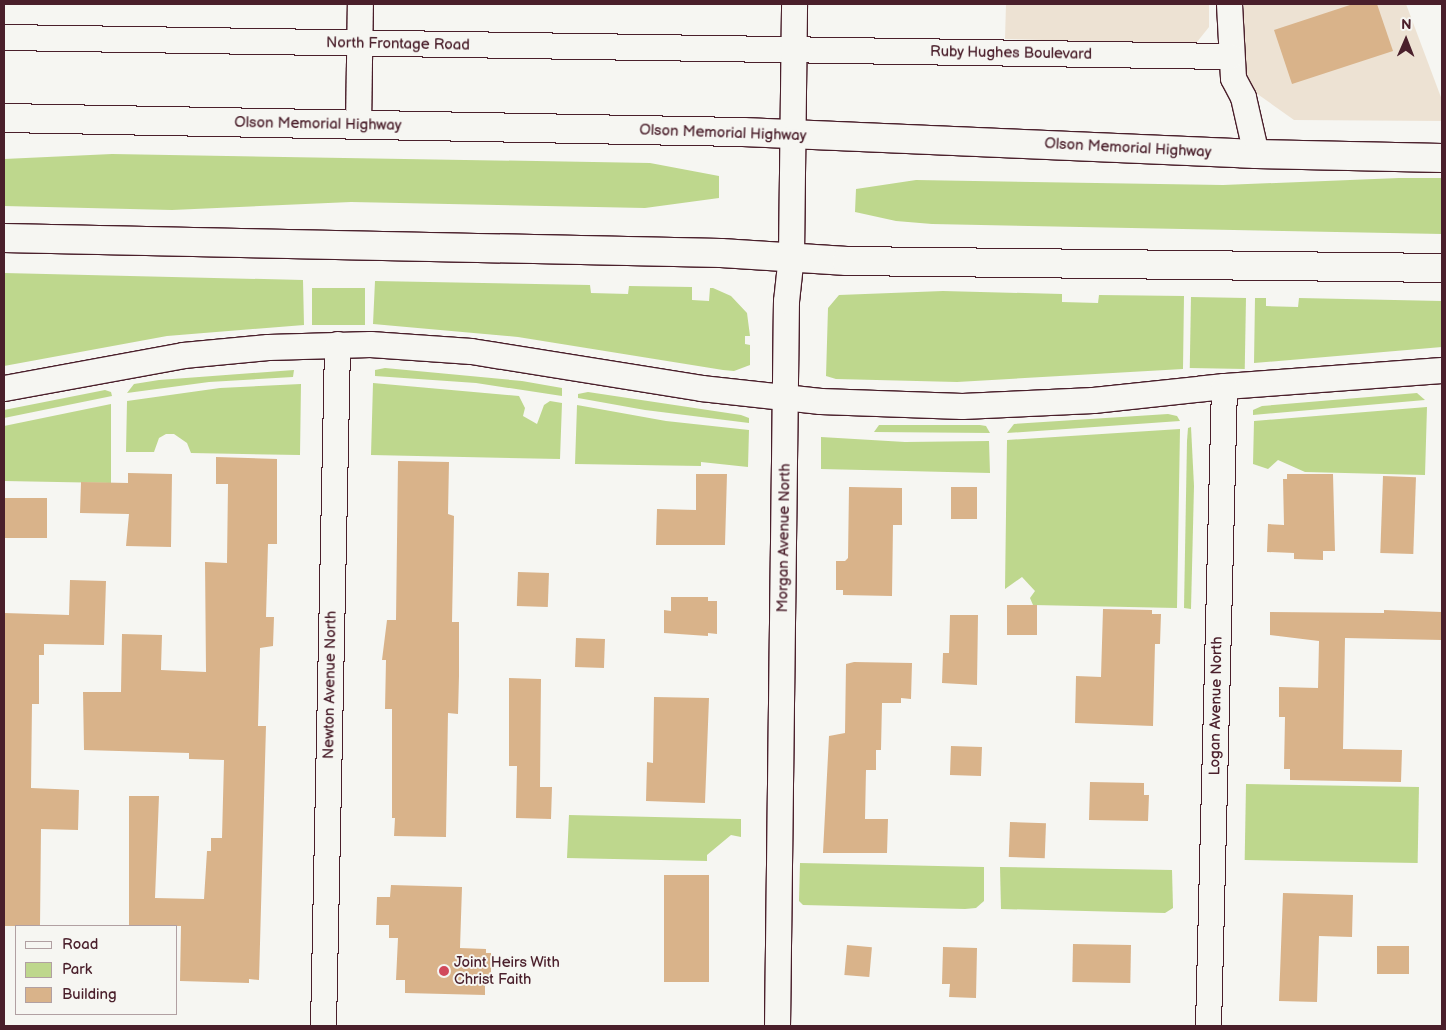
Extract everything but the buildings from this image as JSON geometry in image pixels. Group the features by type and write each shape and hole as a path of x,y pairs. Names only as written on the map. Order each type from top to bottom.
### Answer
{"main road":[{"name":"Olson Memorial Highway","path":"4,118 792,135 1256,154 1442,158"},
{"path":"4,238 791,255 847,261 1442,268"}],"street":[{"path":"358,125 360,4"},
{"name":"Morgan Avenue North","path":"777,1026 786,301 791,255 794,4"},
{"path":"1229,4 1230,56 1256,154"},
{"name":"North Frontage Road","path":"4,37 762,47 793,51"},
{"name":"Ruby Hughes Boulevard","path":"793,51 1230,56"},
{"path":"4,388 183,355 337,344 472,351 701,388 786,397 962,406 1093,400 1224,386 1442,370"},
{"name":"Newton Avenue North","path":"323,1026 337,344"},
{"name":"Logan Avenue North","path":"1208,1026 1224,386"}],"shaded area":[{"path":"1006,4 1209,4 1209,27 1197,42 1183,44 1005,39"},
{"path":"1244,4 1406,4 1442,100 1442,121 1294,120 1256,93 1247,74 1242,49"}],"green space":[{"path":"112,154 650,163 719,176 719,198 645,208 351,202 172,210 4,206 4,159"},
{"path":"1442,178 1442,234 932,224 896,221 855,212 856,189 916,180 1223,185"},
{"path":"4,273 303,280 304,325 167,336 4,366"},
{"path":"375,281 590,285 591,293 628,294 629,286 692,287 692,300 709,301 710,288 713,288 731,296 747,313 750,336 745,336 745,344 750,345 750,365 734,371 723,370 518,337 373,324"},
{"path":"312,288 365,288 365,325 312,325"},
{"path":"943,291 1062,294 1062,302 1098,303 1099,295 1184,296 1183,369 957,382 836,379 826,376 828,308 839,295"},
{"path":"1191,297 1246,298 1245,369 1190,368"},
{"path":"1255,298 1266,298 1266,306 1298,307 1299,298 1442,301 1442,347 1254,363"},
{"path":"385,368 522,381 562,388 562,396 476,383 375,376 375,370"},
{"path":"294,370 293,377 209,382 127,393 134,384 159,380"},
{"path":"373,383 519,396 525,408 523,416 537,424 544,405 550,401 562,403 560,459 371,455"},
{"path":"301,384 300,455 191,453 187,443 174,434 166,434 159,438 154,452 126,452 127,401 220,388"},
{"path":"105,390 111,392 112,396 4,418 4,410"},
{"path":"588,392 741,415 749,418 749,423 645,410 578,398 578,394"},
{"path":"1417,393 1425,400 1253,415 1253,410 1262,406"},
{"path":"111,404 111,483 4,481 4,426"},
{"path":"577,405 666,421 749,430 748,467 701,462 701,466 575,464"},
{"path":"1427,407 1425,475 1305,472 1278,460 1268,469 1253,464 1254,421"},
{"path":"1168,414 1177,416 1180,421 1007,433 1014,424"},
{"path":"879,425 980,425 986,426 990,433 874,432"},
{"path":"1191,427 1194,486 1191,609 1184,608 1187,441 1188,428"},
{"path":"1180,429 1177,608 1033,605 1030,598 1035,591 1022,577 1005,589 1007,440"},
{"path":"821,437 905,442 989,441 990,473 821,469"},
{"path":"1246,784 1419,787 1418,863 1245,860"},
{"path":"569,815 741,819 741,837 731,835 707,855 707,861 567,858"},
{"path":"800,863 984,867 984,901 976,908 965,909 803,905 799,901"},
{"path":"1000,867 1172,870 1173,908 1165,913 1001,909"}],"place":[{"name":"Joint Heirs With Christ Faith","path":"444,971"}]}
